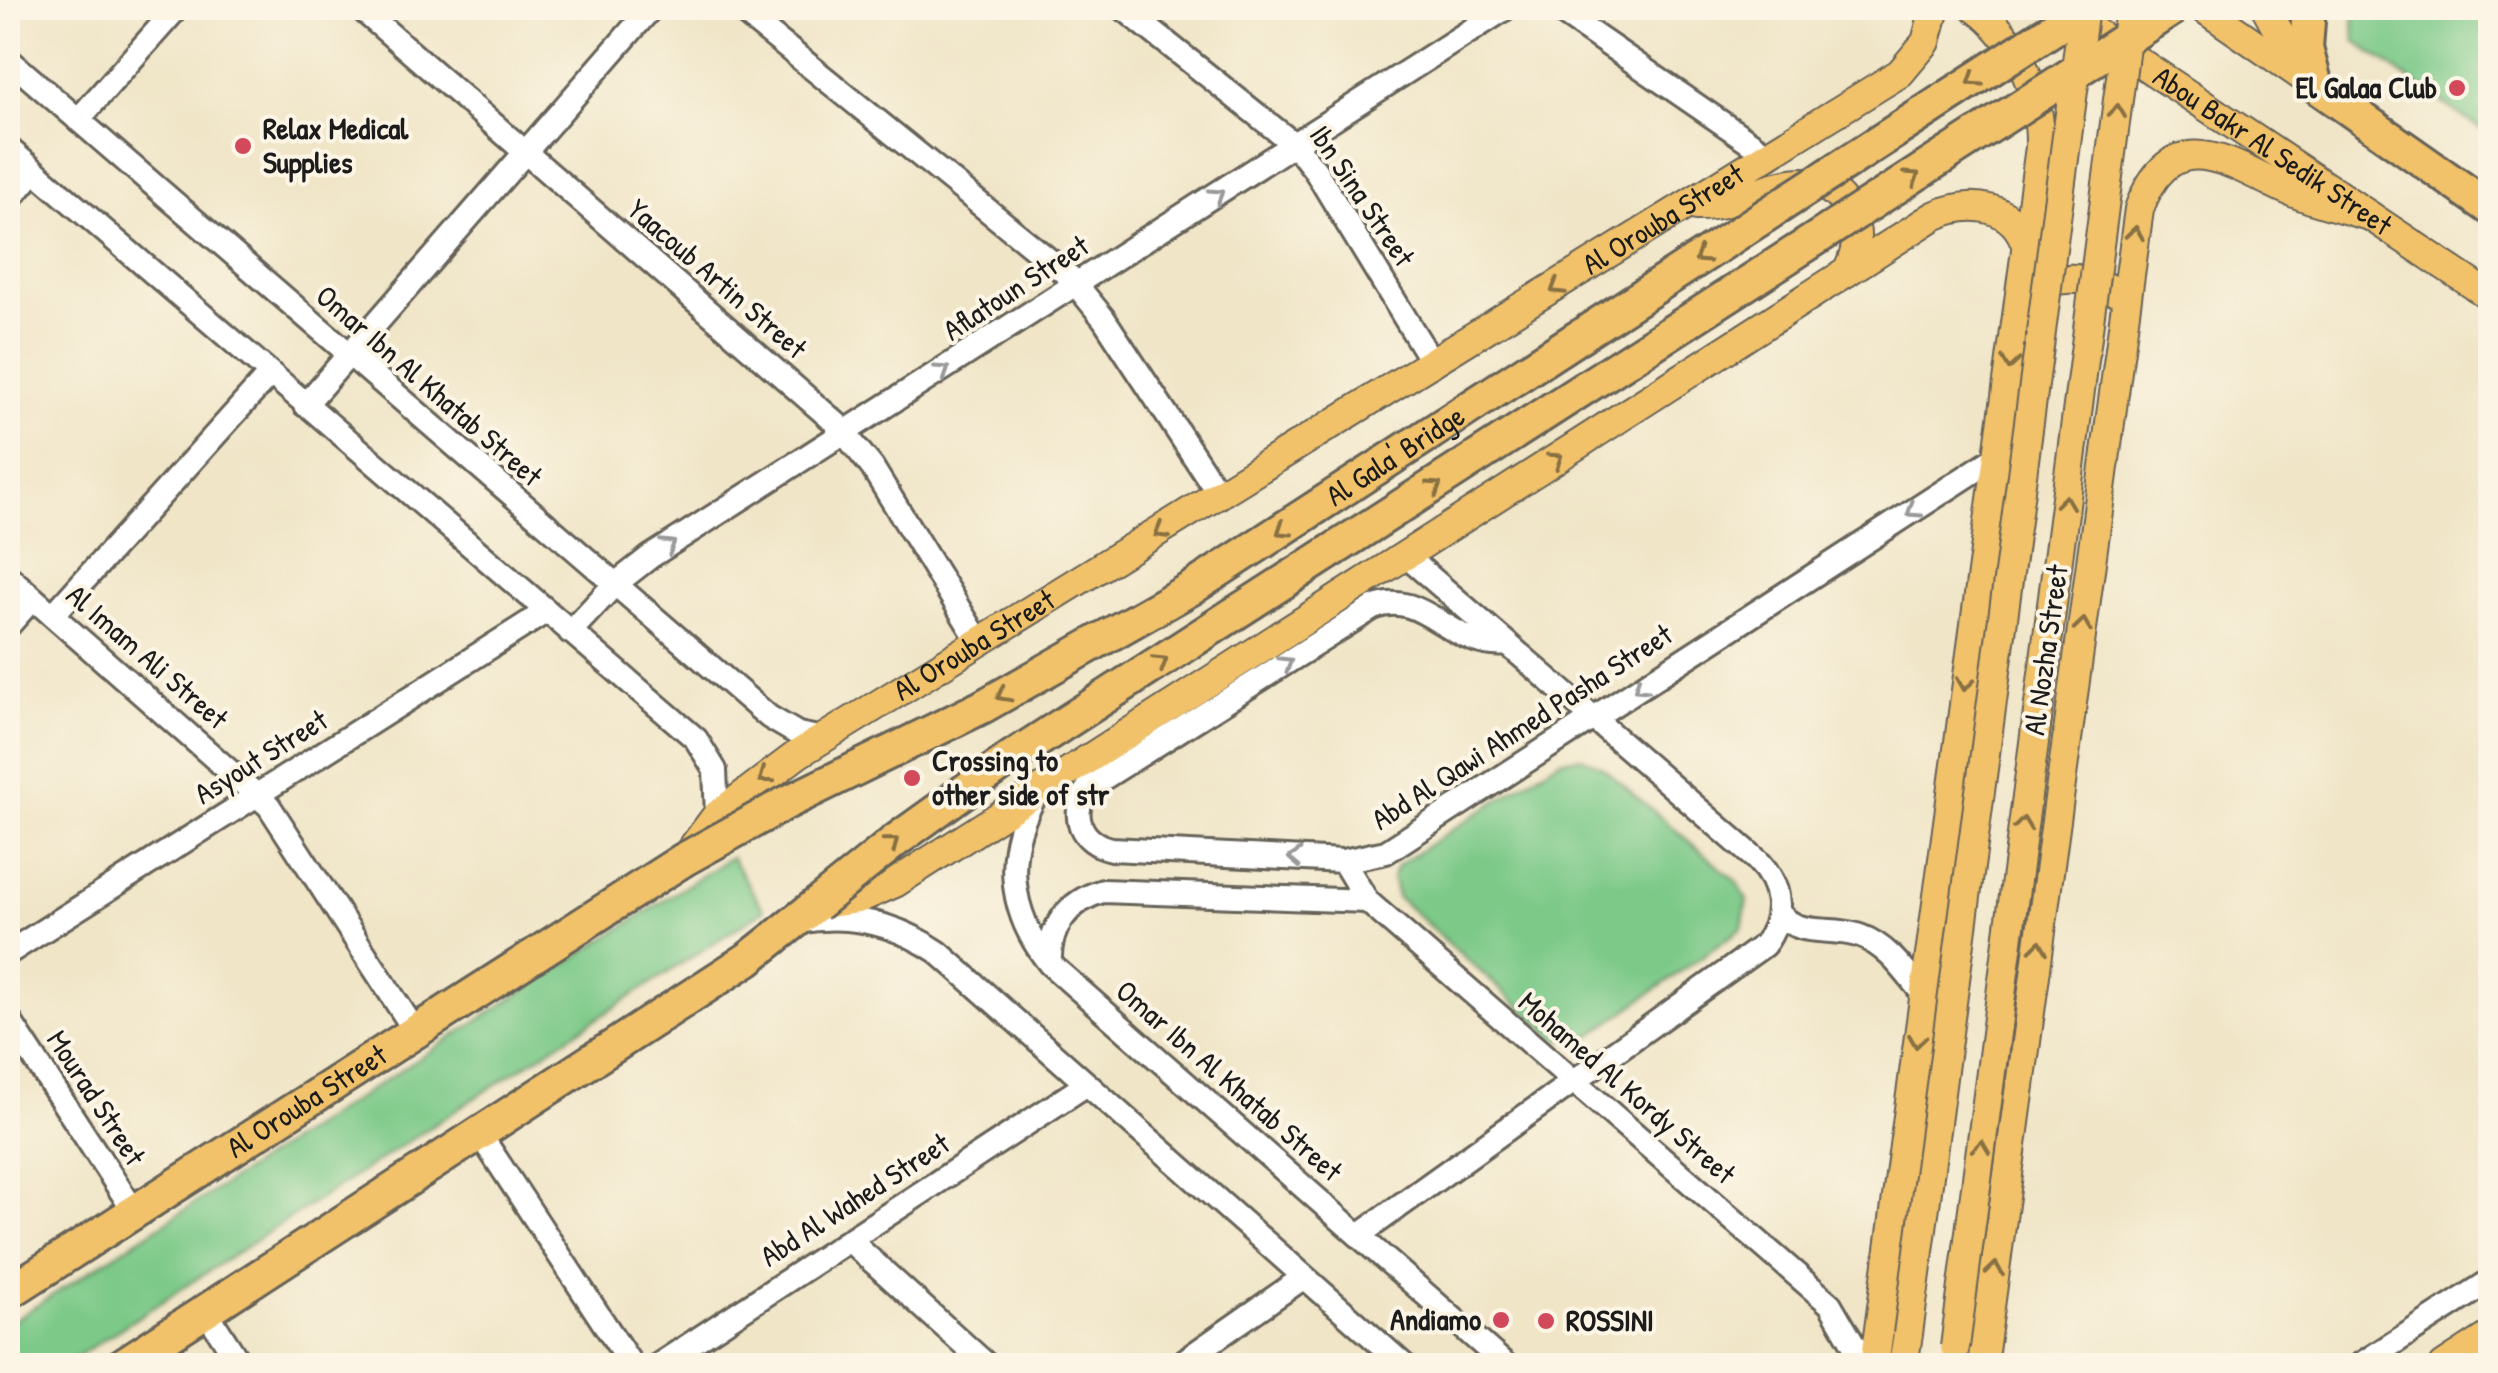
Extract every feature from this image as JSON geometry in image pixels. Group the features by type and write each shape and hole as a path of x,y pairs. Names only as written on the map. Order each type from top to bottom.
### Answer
{"highway":[{"name":"Al Gala' Bridge","path":"683,860 784,804 982,707 1169,602 2084,8"},
{"name":"Al Gala' Bridge","path":"806,914 906,832 1012,757 2174,8"},
{"path":"2309,8 2309,81 2490,208"},
{"name":"Al Orouba Street","path":"8,1292 683,860"},
{"path":"121,1366 806,914"}],"main road":[{"name":"Al Orouba Street","path":"683,860 717,815 823,739 1691,206 1911,66 1926,42 1935,8"},
{"path":"1870,1366 2040,147 2038,109 2015,51 1976,8"},
{"name":"Abou Bakr Al Sedik Street","path":"2058,8 2490,296"},
{"path":"1903,1366 2084,8"},
{"path":"1953,1366 2130,8"},
{"path":"2203,8 2309,81"},
{"path":"2266,8 2309,81"},
{"name":"Al Nozha Street","path":"1982,1366 2136,224 2144,195 2161,174 2183,159 2196,155 2224,157 2295,194 2370,216"},
{"path":"1691,206 1732,203 1780,182 1819,184 1841,199 1854,222 1856,248 1847,272"},
{"path":"806,914 884,889 1934,216 1968,206 2006,216 2019,230 2026,248"},
{"path":"2020,298 2042,284 2080,278 2106,286 2126,302"},
{"path":"2444,1366 2490,1336"}],"street":[{"path":"78,120 177,8"},
{"name":"Yaacoub Artin Street","path":"360,8 846,434 872,467 980,643"},
{"path":"305,405 651,8"},
{"path":"738,8 1077,284 1220,496"},
{"name":"Ibn Sina Street","path":"1123,8 1295,144 1315,170 1433,364"},
{"name":"Aflatoun Street","path":"570,632 614,584 650,556 1506,8"},
{"path":"1554,8 1770,156"},
{"name":"Omar Ibn Al Khatab Street","path":"8,59 776,722 823,739"},
{"path":"8,148 702,746 717,779 717,815"},
{"path":"8,202 34,171"},
{"path":"53,615 270,374"},
{"name":"Abd Al Qawi Ahmed Pasha Street","path":"1508,644 1462,638 1416,606 1382,604 1088,788 1080,802 1080,826 1089,840 1104,847 1343,861 1396,847 1996,458"},
{"path":"1359,1235 1764,945 1779,913 1777,890 1766,868 1406,556"},
{"name":"Al Imam Ali Street","path":"8,576 258,794 288,831 415,1030"},
{"path":"8,626 33,598"},
{"name":"Asyout Street","path":"8,953 547,612"},
{"name":"Omar Ibn Al Khatab Street","path":"1038,793 1015,845 1014,886 1026,927 1050,964 1507,1366"},
{"name":"Mohamed Al Kordy Street","path":"1343,861 1367,901 1830,1304 1870,1366"},
{"path":"1050,964 1052,940 1062,917 1080,900 1103,892 1367,901"},
{"path":"1779,913 1802,930 1850,933 1881,946 1923,994"},
{"path":"806,914 845,918 910,935 938,952 1404,1366"},
{"name":"Mourad Street","path":"8,1018 134,1211"},
{"name":"Abd Al Wahed Street","path":"657,1366 1087,1084"},
{"path":"479,1133 632,1366"},
{"path":"849,1240 988,1366"},
{"path":"1177,1366 1304,1276"},
{"path":"2358,1366 2490,1281"},
{"path":"206,1310 242,1366"}],"green space":[{"name":"El Galaa Club","path":"2353,8 2490,8 2490,136 2355,41"},
{"path":"1582,757 1602,767 1738,883 1747,900 1742,928 1590,1036 1569,1041 1555,1038 1397,897 1392,877 1398,865 1560,760"},
{"path":"731,857 764,910 64,1365 8,1365 8,1324"}],"place":[{"name":"El Galaa Club","path":"2457,88"},
{"name":"Relax Medical Supplies","path":"243,146"},
{"name":"Crossing to other side of str","path":"912,778"},
{"name":"Andiamo","path":"1501,1320"},
{"name":"ROSSINI","path":"1546,1321"}]}
